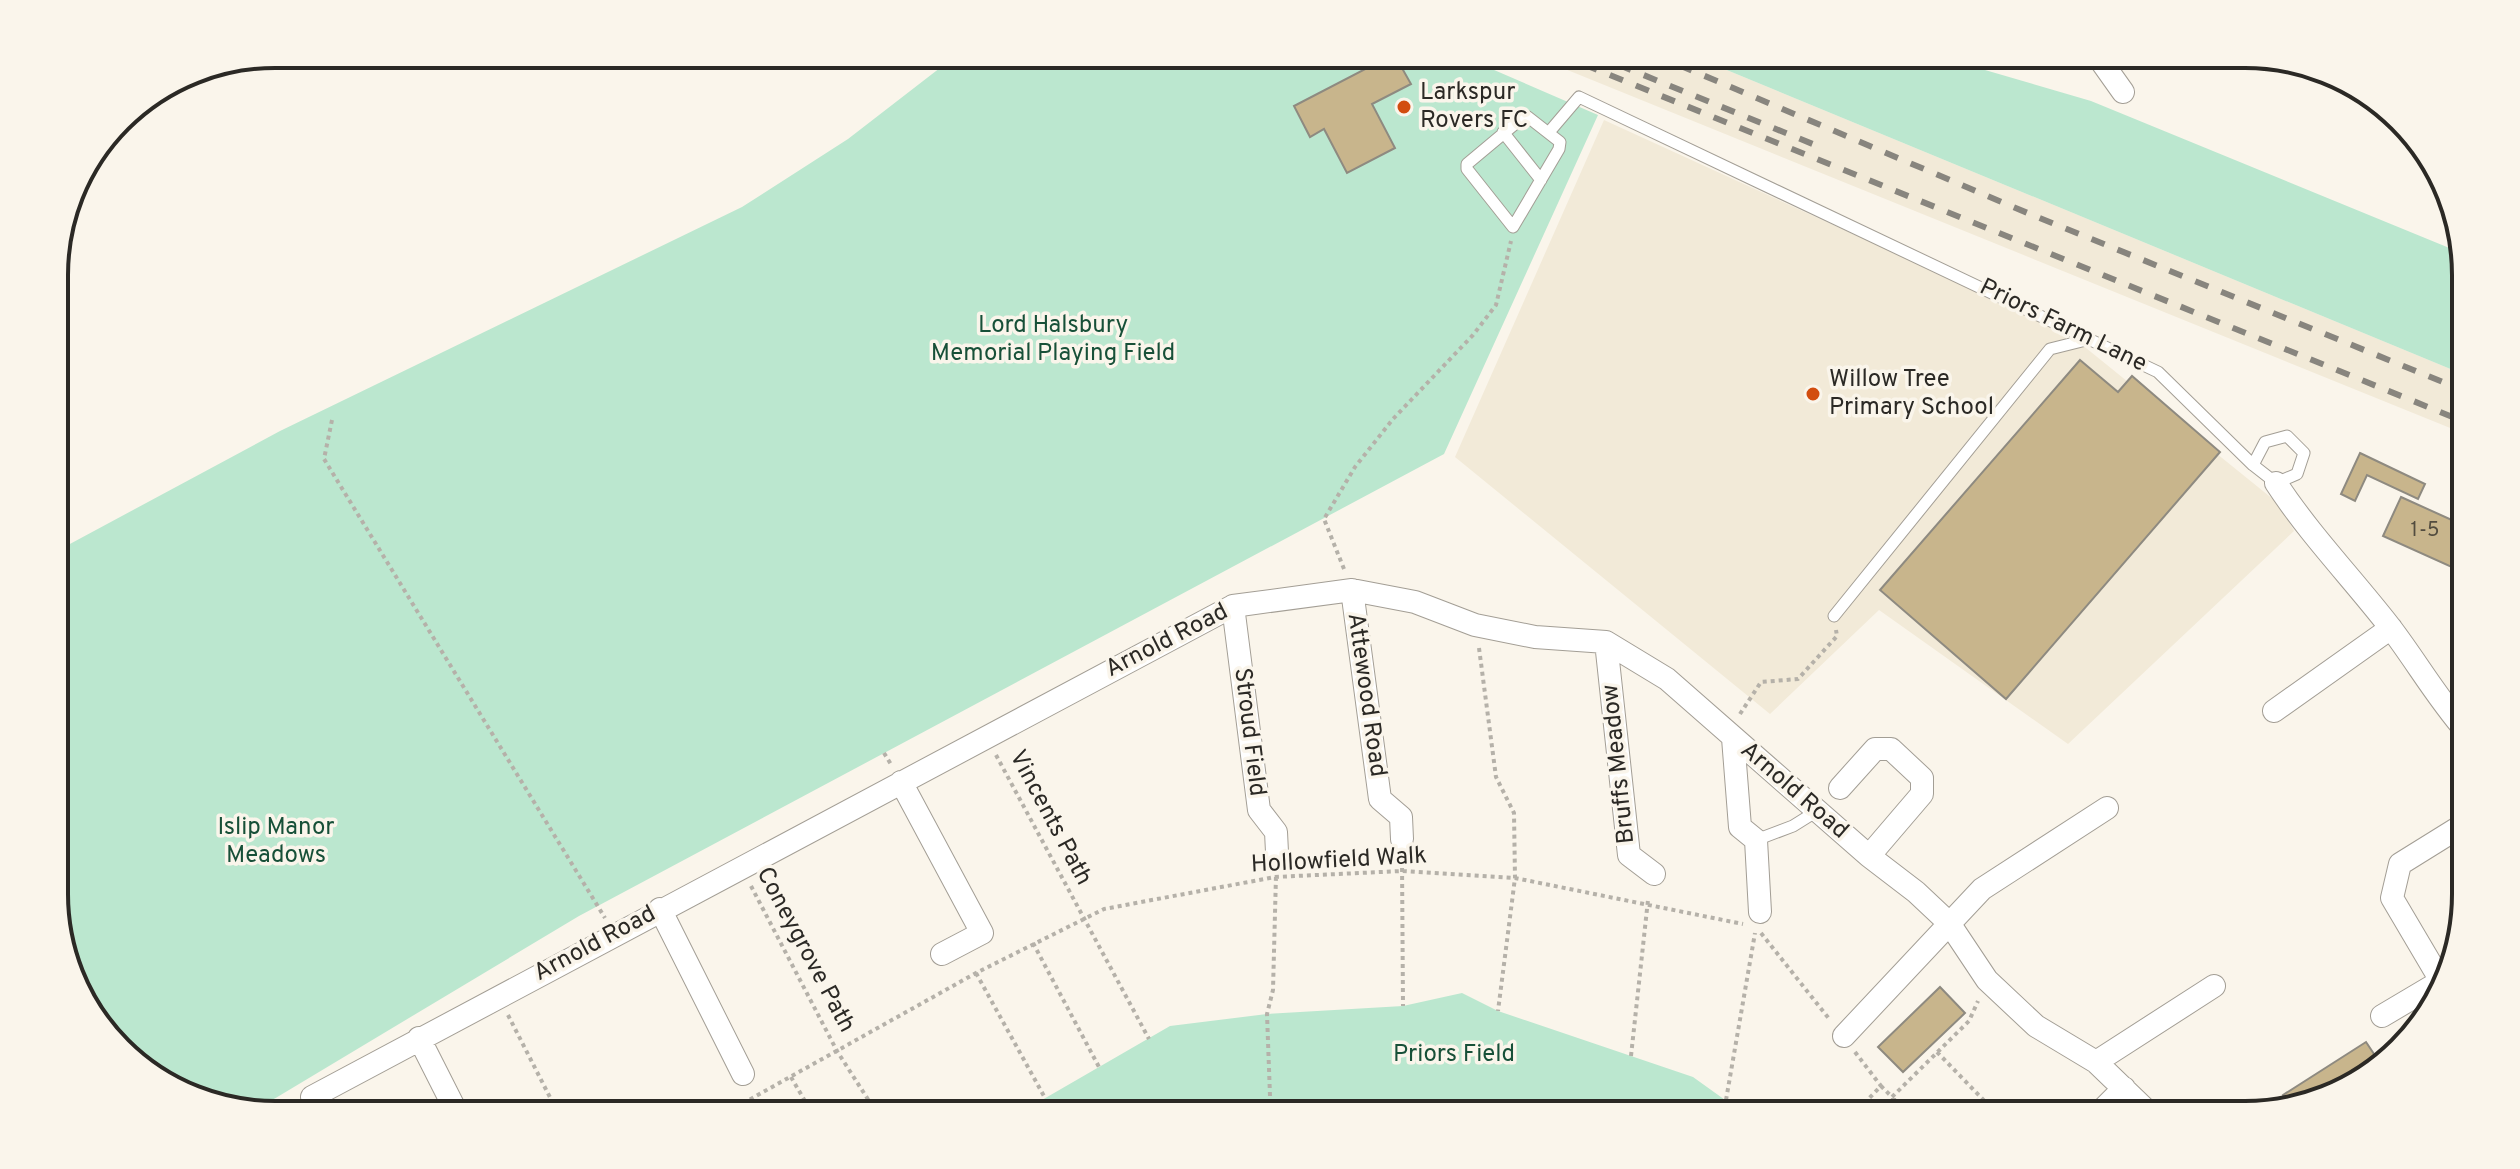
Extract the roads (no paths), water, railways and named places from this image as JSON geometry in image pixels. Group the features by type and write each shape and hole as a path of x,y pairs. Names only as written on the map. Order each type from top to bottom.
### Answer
{"street":[{"path":"2106,68 2123,92"},
{"name":"Priors Farm Lane","path":"2276,483 2303,524 2391,628 2452,715"},
{"name":"Arnold Road","path":"314,1101 312,1097 419,1038 1233,606 1352,590 1415,602 1475,625 1535,637 1606,642 1667,679 1949,923 1987,980 2036,1026 2096,1062 2137,1101"},
{"name":"Attewood Road","path":"1352,590 1380,799 1401,817 1402,839"},
{"name":"Stroud Field","path":"1233,606 1259,810 1276,832 1277,852"},
{"path":"2274,711 2391,628"},
{"name":"Bruffs Meadow","path":"1606,642 1629,855 1654,874"},
{"path":"1733,738 1740,827 1756,840 1758,920"},
{"path":"1840,788 1875,749 1891,749 1922,778 1922,794 1869,856"},
{"path":"901,782 982,933 942,954"},
{"path":"1844,1036 1982,889 2107,808"},
{"path":"2436,973 2392,898 2400,864 2452,832"},
{"path":"660,909 743,1074"},
{"path":"2096,1062 2214,986"},
{"path":"2382,1016 2429,988"},
{"path":"419,1038 451,1101"},
{"path":"2111,1101 2124,1088"}],"lane":[{"name":"Priors Farm Lane","path":"1550,131 1579,97 2090,339 2158,372 2253,465 2276,483"},
{"path":"1528,117 1550,131 1560,142 1559,149 1513,227 1467,169 1470,158 1528,117"},
{"path":"1503,132 1541,180"},
{"path":"1834,616 2050,349 2090,339"},
{"path":"2253,465 2265,442 2287,436 2304,453 2297,474 2276,483"},
{"path":"1756,840 1793,826 1817,811"}],"railway":[{"path":"1593,68 2452,417"},
{"path":"1626,68 1825,149"},
{"path":"1686,68 2030,214 2452,386"}],"place":[{"name":"Larkspur Rovers FC","path":"1404,107"},
{"name":"Willow Tree Primary School","path":"1813,394"}],"park label":[{"name":"Lord Halsbury Memorial Playing Field","path":"1053,340"},
{"name":"Islip Manor Meadows","path":"276,842"},
{"name":"Priors Field","path":"1454,1055"}]}
